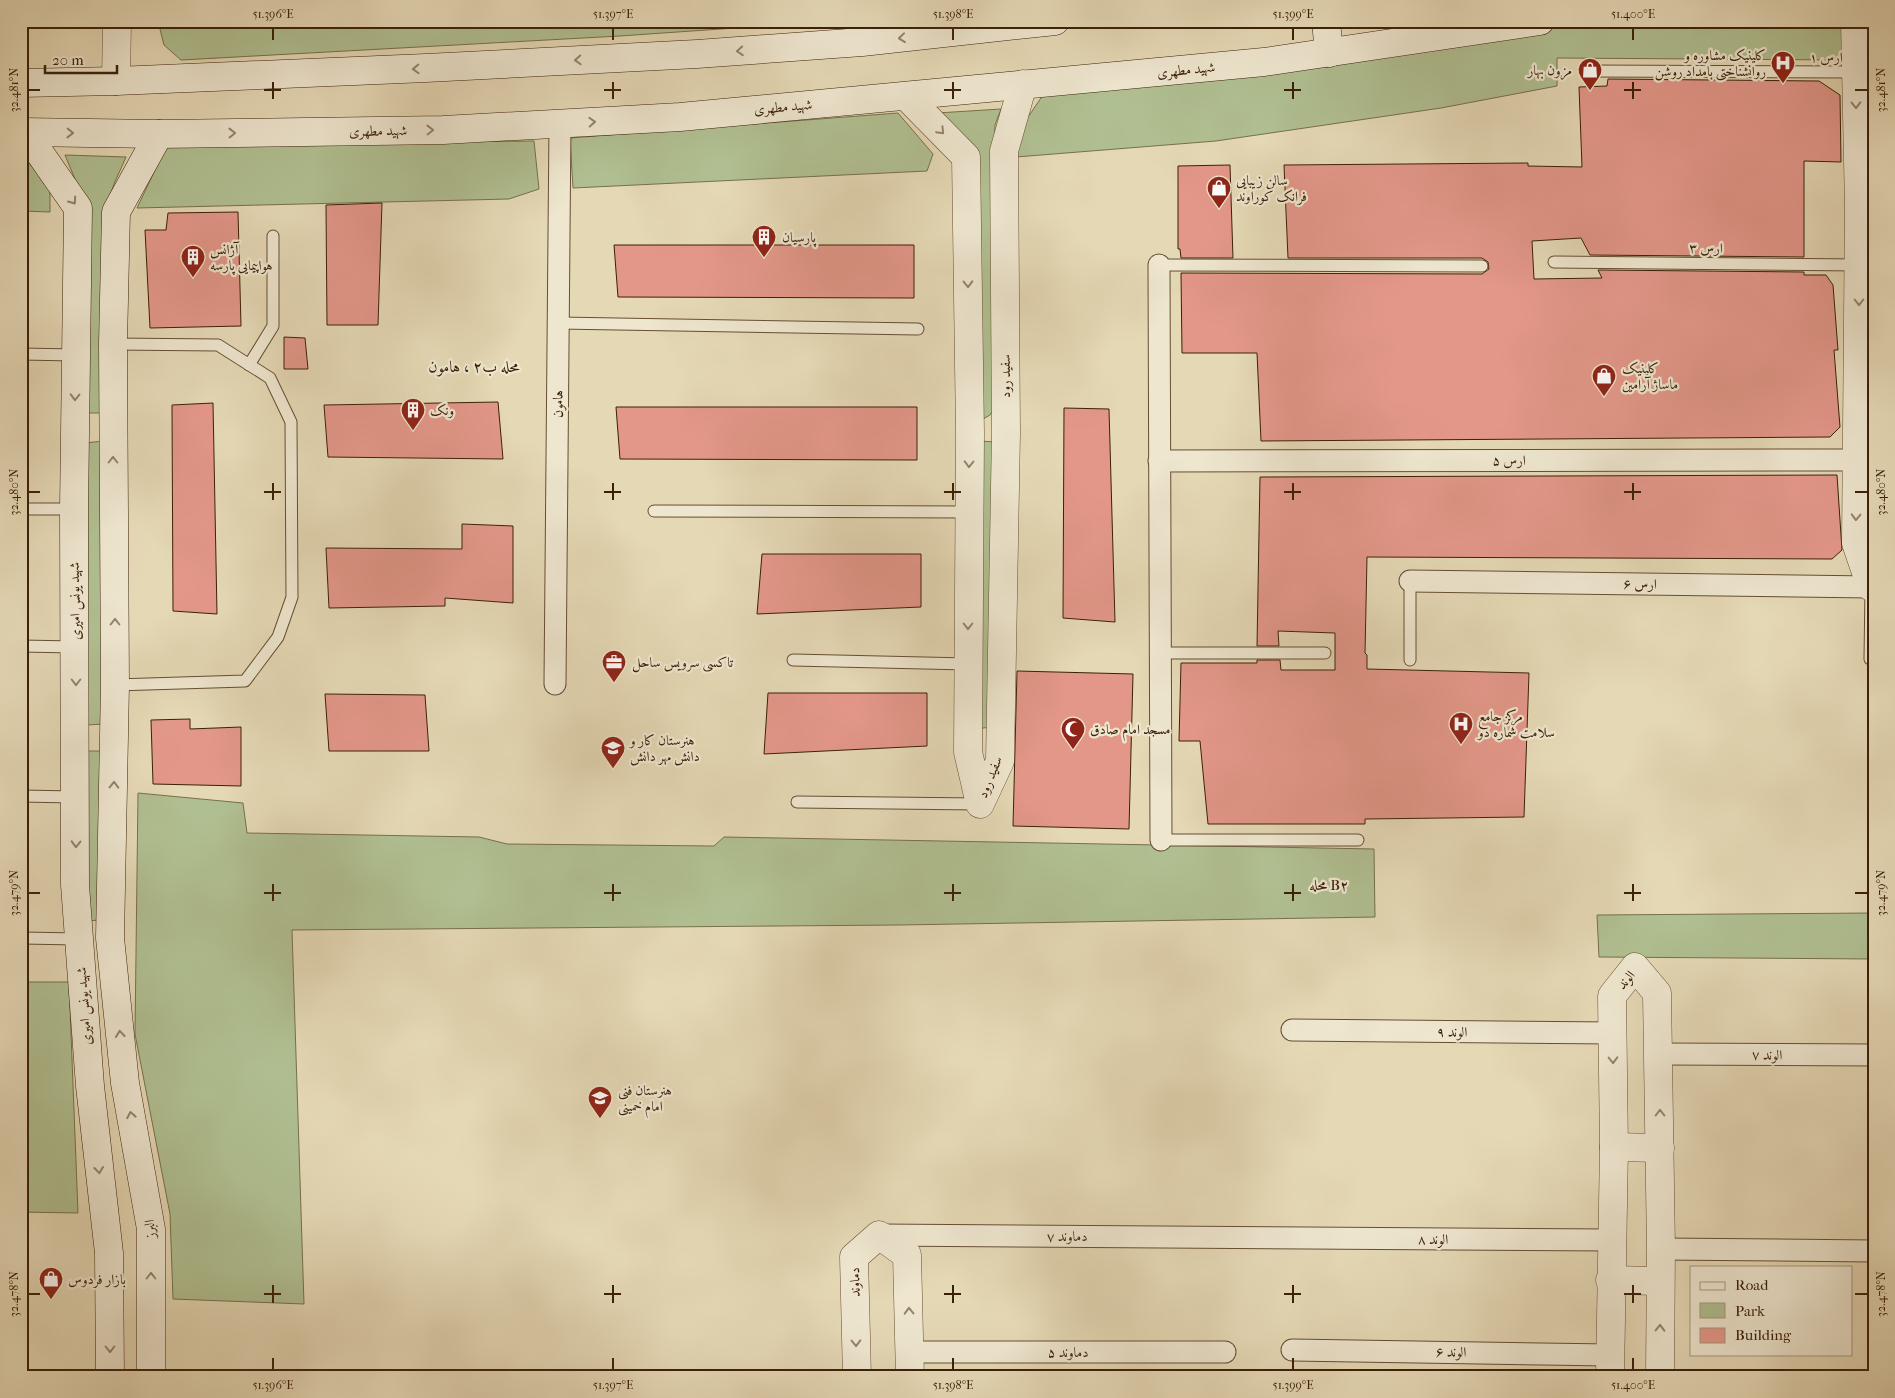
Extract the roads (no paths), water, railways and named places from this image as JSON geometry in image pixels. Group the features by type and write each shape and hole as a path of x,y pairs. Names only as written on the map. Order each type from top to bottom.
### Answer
{"main road":[{"path":"116,81 117,21"},
{"path":"21,82 116,81 697,54 862,42 1055,21"},
{"path":"1326,21 1329,53"},
{"name":"شهید مطهری","path":"23,132 159,134 443,130 680,117 1254,63 1540,21"},
{"path":"1855,21 1856,72 1866,207 1859,265 1866,357 1858,460 1856,543 1872,584"},
{"name":"سفید رود","path":"980,804 1000,761 1006,434 1004,152 1023,84"},
{"name":"سفید رود","path":"907,96 966,157 970,434 968,512 968,752 980,804"},
{"name":"شهید یونس امیری","path":"23,132 78,208 74,509 75,885 90,1086 109,1253 109,1308"},
{"path":"79,939 110,938 115,684 113,344 116,212 159,134"},
{"path":"75,428 113,431"},
{"path":"970,434 1006,434"},
{"path":"76,738 114,740"},
{"path":"968,741 1000,742"},
{"name":"البرز","path":"110,938 125,1083 151,1229 152,1377"},
{"name":"الوند","path":"1610,1366 1610,1280 1614,1147 1612,996 1635,966 1657,993 1660,1054 1660,1377"},
{"path":"1614,1147 1660,1148"},
{"path":"879,1235 907,1255 910,1364"},
{"name":"دماوند","path":"857,1377 854,1257 879,1235"},
{"path":"1610,1280 1660,1281"},
{"path":"110,1377 109,1308 151,1308"}],"street":[{"name":"هامون","path":"555,684 560,123"},
{"path":"1159,265 1159,461 1162,653 1161,840"},
{"name":"ارس ۵","path":"1159,461 1858,460"},
{"name":"ارس ۶","path":"1410,581 1872,584"},
{"name":"الوند ۹","path":"1292,1030 1612,1034"},
{"name":"الوند ۷","path":"1660,1054 1874,1056"},
{"name":"دماوند ۷","path":"879,1235 1256,1238"},
{"name":"الوند ۸","path":"1256,1238 1611,1240"},
{"path":"1661,1249 1874,1251"},
{"name":"الوند ۶","path":"1292,1350 1610,1366"},
{"name":"دماوند ۵","path":"910,1364 1225,1352"}],"lane":[{"name":"ارس ۱","path":"1587,71 1856,72"},
{"path":"249,365 273,326 273,236"},
{"name":"ارس ۳","path":"1554,262 1859,265"},
{"path":"1159,265 1482,266"},
{"path":"559,323 918,329"},
{"path":"113,344 218,345 270,378 291,422 292,598 278,637 245,681 115,684"},
{"path":"21,354 75,355"},
{"path":"21,509 74,509"},
{"path":"654,511 968,512"},
{"path":"1410,581 1410,660"},
{"path":"1870,659 1872,584"},
{"path":"21,646 75,647"},
{"path":"1162,653 1325,653"},
{"path":"794,660 968,664"},
{"path":"21,796 76,797"},
{"path":"796,802 980,804"},
{"path":"1161,840 1358,840"},
{"path":"21,938 79,939"}],"place":[{"name":"کلینیک مشاوره و روانشناختی بامداد روشن","path":"1783,84"},
{"name":"مزون بهار","path":"1590,91"},
{"name":"سالن زیبایی فرانک کوراوند","path":"1219,209"},
{"name":"پارسیان","path":"764,258"},
{"name":"آژانس هواپیمایی پارسه","path":"193,278"},
{"name":"کلینیک ماساژ آرامین","path":"1604,397"},
{"name":"ونک","path":"413,431"},
{"name":"تاکسی سرویس ساحل","path":"614,683"},
{"name":"مرکز جامع سلامت شماره دو","path":"1461,745"},
{"name":"مسجد امام صادق","path":"1073,750"},
{"name":"هنرستان کار و دانش مهر دانش","path":"613,769"},
{"name":"هنرستان فنی امام خمینی","path":"600,1119"},
{"name":"بازار فردوس","path":"51,1300"}],"district":[{"name":"محله ب۲ ، هامون","path":"474,366"},
{"name":"محله B۲","path":"1329,885"}]}
